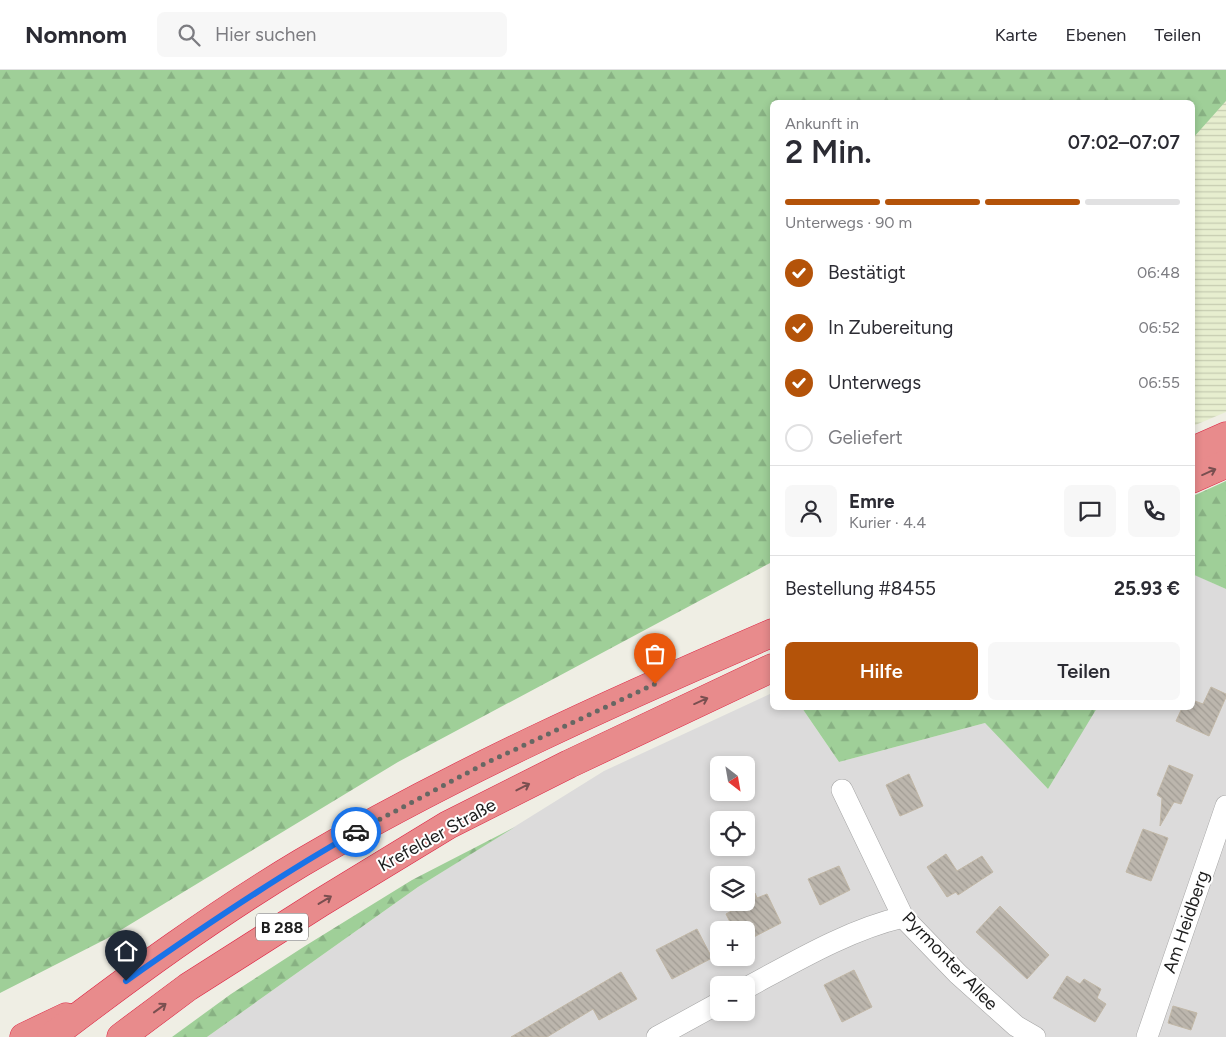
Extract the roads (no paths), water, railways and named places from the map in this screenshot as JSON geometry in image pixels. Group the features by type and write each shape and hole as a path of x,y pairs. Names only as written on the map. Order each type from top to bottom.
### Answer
{"highway":[{"path":"1195,450 1226,436"},
{"path":"1195,478 1226,464"},
{"name":"B 288","path":"96,1002 201,928 291,869 390,813 564,725 770,634"},
{"name":"Krefelder Straße","path":"121,1037 188,987 448,825 667,717 770,669"},
{"path":"24,1037 96,1002"},
{"path":"51,1037 96,1002"}],"street":[{"name":"Pyrmonter Allee","path":"842,790 903,917 958,974 1016,1026 1035,1037"},
{"name":"Am Heidberg","path":"1146,1037 1226,806"},
{"path":"755,983 812,952 882,922 903,917"},
{"path":"657,1037 710,1008"}]}
